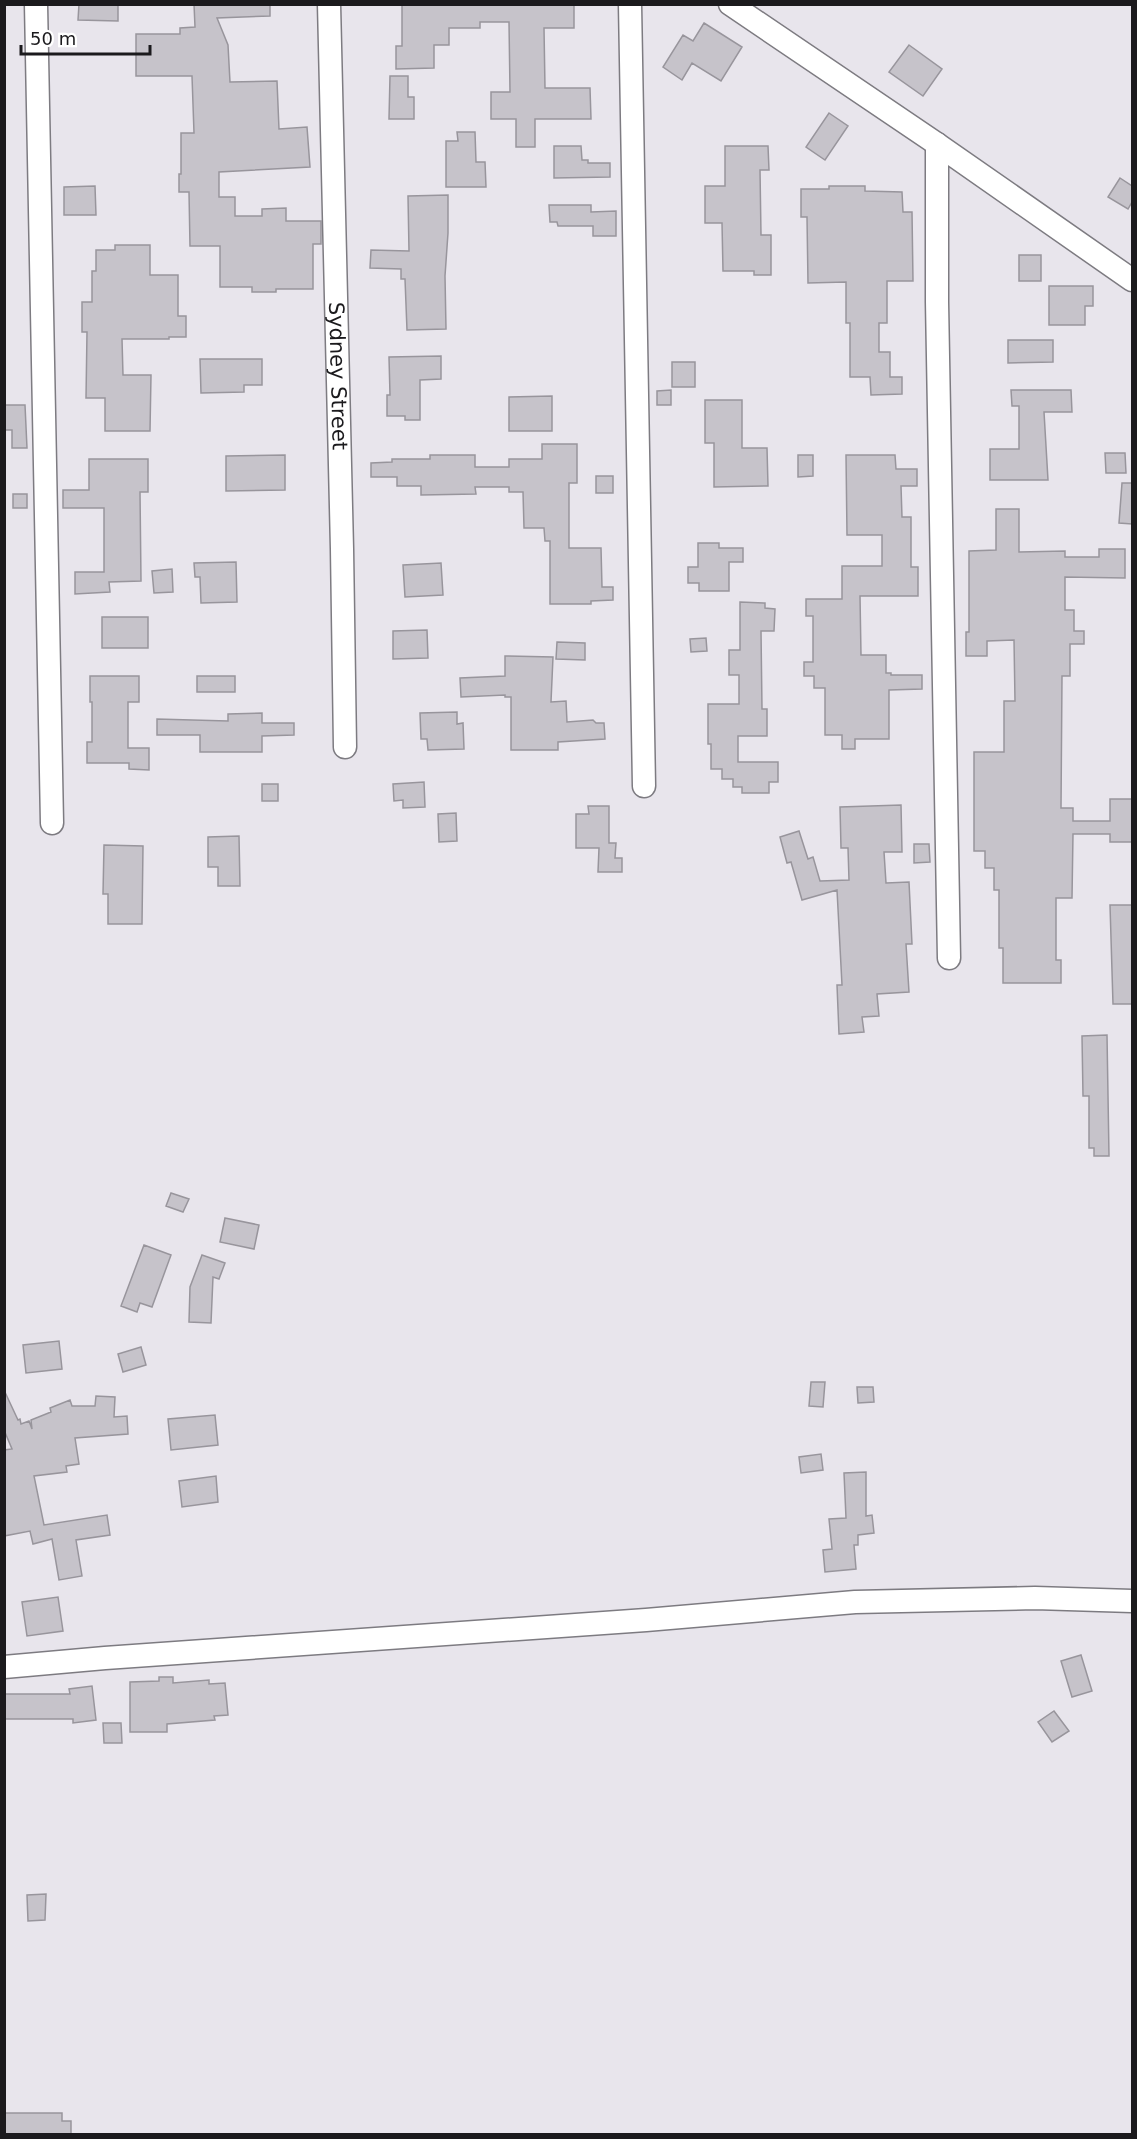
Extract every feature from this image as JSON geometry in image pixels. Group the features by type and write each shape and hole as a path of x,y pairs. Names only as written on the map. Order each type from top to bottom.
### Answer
{"street":[{"path":"36,4 52,823"},
{"name":"Sydney Street","path":"329,4 345,747"},
{"path":"630,4 644,786"},
{"path":"730,4 1132,280"},
{"path":"937,144 937,314 950,958"},
{"path":"4,1667 646,1620 855,1602 1035,1598 1132,1601"}],"building":[{"path":"79,4 118,4 118,21 78,20"},
{"path":"194,4 270,4 270,16 217,18 228,45 230,82 277,81 279,129 307,127 310,167 219,172 219,197 235,197 235,216 262,216 262,209 286,208 286,221 321,221 321,244 313,244 313,289 276,289 276,292 252,292 252,287 220,287 220,246 190,246 189,192 179,192 179,174 181,174 181,133 194,133 192,76 136,76 136,34 180,34 180,28 195,27"},
{"path":"402,4 574,5 574,28 544,28 545,88 590,88 591,119 535,119 535,147 516,147 516,119 491,119 491,92 510,92 509,22 480,22 480,28 449,28 449,45 434,45 434,68 396,69 396,46 402,46"},
{"path":"704,23 742,47 721,81 692,63 682,80 663,67 683,35 693,41"},
{"path":"909,45 942,69 923,96 889,72"},
{"path":"390,76 408,76 408,97 414,97 414,119 389,119"},
{"path":"829,113 848,126 825,160 806,147"},
{"path":"457,132 475,132 476,162 485,162 486,187 446,187 446,141 458,141"},
{"path":"554,146 581,146 582,160 588,160 588,163 610,163 610,177 554,178"},
{"path":"725,146 768,146 769,170 760,170 761,235 771,235 771,275 754,275 754,271 723,271 722,223 705,223 705,186 725,186"},
{"path":"1120,178 1132,186 1132,202 1128,209 1108,197"},
{"path":"95,186 96,215 64,215 64,187"},
{"path":"829,186 865,186 865,191 902,192 903,212 912,212 913,281 887,281 887,323 879,323 879,352 890,352 890,377 902,377 902,394 871,395 870,377 850,377 850,323 846,323 846,282 808,283 807,217 801,217 801,189 829,189"},
{"path":"448,195 446,329 407,330 405,279 401,279 401,269 370,268 371,250 409,251 408,196"},
{"path":"549,205 591,205 591,212 616,211 616,236 593,236 593,226 558,226 557,222 550,222"},
{"path":"115,245 150,245 150,275 178,275 178,316 186,316 186,337 122,339 123,375 151,375 150,431 105,431 105,398 86,398 87,332 82,332 82,302 92,302 92,271 96,271 96,250 115,250"},
{"path":"1019,255 1041,255 1041,281 1019,281"},
{"path":"1049,286 1093,286 1093,306 1085,306 1085,325 1049,325"},
{"path":"1008,340 1053,340 1053,362 1008,363"},
{"path":"441,356 441,379 420,380 420,420 405,420 405,416 387,416 387,395 390,395 389,357"},
{"path":"200,359 262,359 262,385 244,385 244,392 201,393"},
{"path":"672,362 695,362 695,387 672,387"},
{"path":"671,390 671,405 657,405 657,391"},
{"path":"1011,390 1071,390 1072,412 1044,412 1048,480 990,480 990,449 1019,449 1019,406 1012,406"},
{"path":"552,396 552,431 509,431 509,397"},
{"path":"705,400 742,400 742,448 767,448 768,486 714,487 714,443 705,443"},
{"path":"4,405 25,405 27,448 12,448 12,430 4,430"},
{"path":"542,444 577,444 577,483 569,483 569,548 601,548 602,587 613,587 613,600 591,601 591,604 550,604 550,541 545,541 544,528 524,528 523,492 509,492 509,487 475,487 476,494 421,495 421,486 397,486 397,477 371,477 371,463 392,462 392,459 430,459 430,455 475,455 475,467 509,467 509,459 542,459"},
{"path":"1105,453 1125,453 1126,473 1106,473"},
{"path":"285,455 285,490 226,491 226,456"},
{"path":"798,455 813,455 813,476 798,477"},
{"path":"846,455 895,455 896,469 917,469 917,486 901,486 902,517 911,517 911,567 918,567 918,596 860,596 861,655 886,655 886,673 891,673 891,675 922,675 922,689 889,690 889,739 855,739 855,749 842,749 842,735 825,735 825,688 814,688 814,676 804,676 804,662 813,662 813,616 806,616 806,599 842,599 842,566 882,566 882,535 847,535"},
{"path":"89,459 148,459 148,492 140,492 141,581 109,582 110,592 75,594 75,572 104,572 104,508 63,508 63,490 89,490"},
{"path":"596,476 613,476 613,493 596,493"},
{"path":"1122,483 1132,483 1132,524 1119,523"},
{"path":"13,494 27,494 27,508 13,508"},
{"path":"996,509 1019,509 1019,552 1065,551 1065,557 1099,557 1099,549 1125,549 1125,578 1065,577 1065,610 1074,610 1074,631 1084,631 1084,644 1070,644 1070,676 1062,676 1061,808 1073,808 1073,821 1110,821 1110,799 1132,799 1132,842 1110,842 1110,834 1073,834 1072,898 1056,898 1056,960 1061,960 1061,983 1003,983 1003,948 999,948 999,890 994,890 994,868 985,868 985,851 974,851 974,752 1004,752 1004,701 1015,701 1014,640 987,641 987,656 966,656 966,632 969,632 969,551 996,550"},
{"path":"698,543 719,543 719,548 743,548 743,562 729,562 729,591 699,591 699,583 688,583 688,567 698,567"},
{"path":"236,562 237,602 201,603 200,577 195,577 194,563"},
{"path":"441,563 443,595 405,597 403,565"},
{"path":"172,569 173,592 154,593 152,571"},
{"path":"740,602 765,603 765,608 775,609 774,631 761,631 762,709 767,709 767,736 738,736 738,762 778,762 778,782 769,782 769,793 742,793 742,787 733,787 733,779 722,779 722,769 711,769 711,744 708,744 708,704 739,704 739,675 729,675 729,650 740,650"},
{"path":"102,617 148,617 148,648 102,648"},
{"path":"427,630 428,658 393,659 393,631"},
{"path":"706,638 707,651 691,652 690,639"},
{"path":"557,642 585,643 585,660 556,659"},
{"path":"505,656 553,657 551,702 566,701 567,722 593,720 596,723 604,723 605,739 558,742 558,750 511,750 511,697 505,697 505,695 461,697 460,678 505,676"},
{"path":"90,676 139,676 139,702 128,702 128,748 149,748 149,770 129,769 129,763 87,763 87,742 92,742"},
{"path":"197,676 235,676 235,692 197,692"},
{"path":"457,712 457,724 463,723 464,749 428,750 427,739 421,739 420,713"},
{"path":"262,713 262,723 294,723 294,735 262,736 262,752 200,752 200,735 157,735 157,719 228,721 228,714"},
{"path":"424,782 425,807 403,808 403,800 394,801 393,784"},
{"path":"262,784 278,784 278,801 262,801"},
{"path":"901,805 902,852 884,852 886,883 909,882 912,944 906,944 909,992 877,994 879,1016 862,1017 864,1032 839,1034 837,985 842,985 837,890 802,900 791,862 787,863 780,837 799,831 808,859 813,857 820,881 849,880 848,848 841,848 840,807"},
{"path":"588,806 609,806 609,843 616,843 615,858 622,858 622,872 598,872 599,848 576,848 576,814 589,814"},
{"path":"456,813 457,841 439,842 438,814"},
{"path":"239,836 240,886 218,886 218,867 208,867 208,837"},
{"path":"914,844 929,844 930,862 914,863"},
{"path":"104,845 143,846 142,924 108,924 108,894 103,894"},
{"path":"1110,905 1132,905 1132,1004 1113,1004"},
{"path":"1107,1035 1109,1156 1094,1156 1094,1148 1089,1148 1089,1096 1083,1096 1082,1036"},
{"path":"171,1193 189,1199 183,1212 166,1206"},
{"path":"225,1218 259,1225 254,1249 220,1242"},
{"path":"144,1245 171,1255 152,1307 140,1303 137,1312 121,1306"},
{"path":"202,1255 225,1263 219,1279 213,1277 211,1323 189,1322 190,1287"},
{"path":"59,1341 62,1369 26,1373 23,1345"},
{"path":"141,1347 146,1365 123,1372 118,1354"},
{"path":"811,1382 825,1382 823,1407 809,1406"},
{"path":"857,1387 873,1387 874,1402 858,1403"},
{"path":"4,1390 18,1420 20,1419 21,1424 29,1421 32,1429 31,1420 51,1412 50,1408 70,1400 72,1406 95,1406 96,1396 115,1397 114,1417 127,1416 128,1434 75,1438 79,1464 66,1466 67,1472 34,1476 44,1525 107,1515 110,1535 76,1540 82,1576 59,1580 52,1539 33,1544 30,1531 4,1536 4,1450 12,1449 4,1430"},
{"path":"215,1415 218,1445 171,1450 168,1419"},
{"path":"821,1454 823,1470 801,1473 799,1457"},
{"path":"866,1472 866,1516 872,1515 874,1533 858,1535 858,1545 854,1545 856,1569 825,1572 823,1550 832,1549 829,1519 846,1518 844,1473"},
{"path":"216,1476 218,1502 182,1507 179,1481"},
{"path":"58,1597 63,1631 27,1636 22,1602"},
{"path":"1081,1655 1092,1691 1072,1697 1061,1661"},
{"path":"159,1677 173,1677 173,1683 209,1680 209,1684 225,1683 228,1715 214,1716 215,1720 167,1724 167,1732 130,1732 130,1682 159,1681"},
{"path":"92,1686 96,1720 73,1723 73,1719 4,1719 4,1694 70,1694 69,1689"},
{"path":"1054,1711 1069,1731 1052,1742 1038,1722"},
{"path":"103,1723 121,1723 122,1743 104,1743"},
{"path":"46,1894 45,1920 28,1921 27,1895"},
{"path":"4,2113 62,2113 62,2121 71,2121 71,2134 4,2134"}]}
